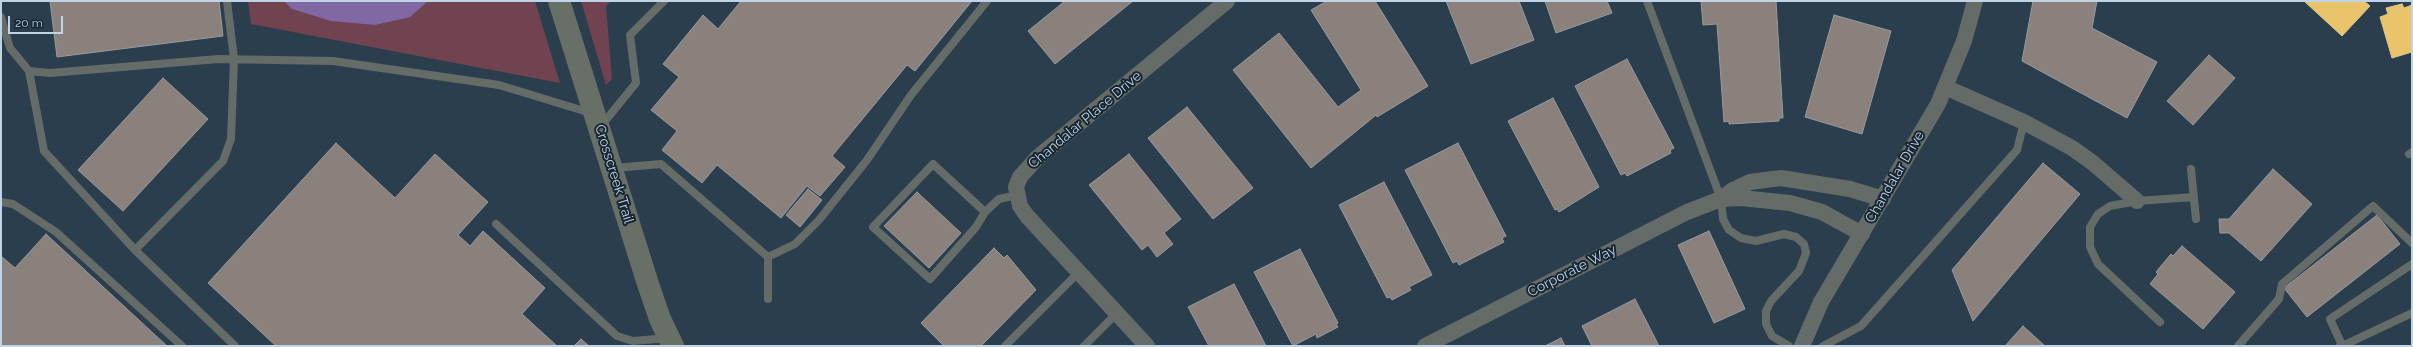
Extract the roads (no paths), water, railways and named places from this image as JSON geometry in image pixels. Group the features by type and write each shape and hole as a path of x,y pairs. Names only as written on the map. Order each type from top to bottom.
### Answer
{"street":[{"name":"Crosscreek Trail","path":"559,1 648,284 671,342"},
{"name":"Chandalar Place Drive","path":"1017,195 1016,187 1020,177 1037,158 1227,1"},
{"name":"Chandalar Drive","path":"1802,346 1821,302 1938,104 1964,41 1975,1"},
{"path":"1945,88 2024,122 2072,148 2094,163 2137,201"},
{"name":"Corporate Way","path":"1425,346 1687,212 1721,199 1733,190 1750,182 1781,178 1850,189 1883,199"},
{"path":"1017,195 1020,206 1027,216 1146,346"},
{"name":"Corporate Way","path":"1721,199 1741,198 1790,203 1822,212 1862,234"}],"lane":[{"path":"135,250 223,162 231,139 234,59 227,1"},
{"path":"30,71 50,73 234,59 333,62 500,85 597,121 636,83 630,35 664,1"},
{"path":"768,257 795,244 819,220 867,160 911,95 987,1"},
{"path":"1646,1 1721,199 1723,219 1729,230 1741,238 1756,241 1784,234 1796,237 1804,244 1806,253 1799,271 1771,301 1766,311 1766,324 1772,336 1789,346"},
{"path":"1,17 10,48 30,71 44,151 135,250 235,346"},
{"path":"1823,346 1861,326 2017,150 2024,122"},
{"path":"612,169 661,164 768,257 768,299"},
{"path":"985,212 933,164 873,227 930,279 976,227 985,212 999,199 1017,195"},
{"path":"2191,169 2196,219"},
{"path":"2160,322 2098,264 2090,247 2090,227 2098,214 2110,206 2137,201 2194,197"},
{"path":"1,202 13,204 56,232 182,346"},
{"path":"2238,346 2279,299 2282,284 2373,206 2412,242"},
{"path":"496,224 617,336 633,341 671,342"},
{"path":"2412,264 2330,319 2341,346 2412,313"},
{"path":"1005,346 1079,272"},
{"path":"1084,346 1117,314"}]}
